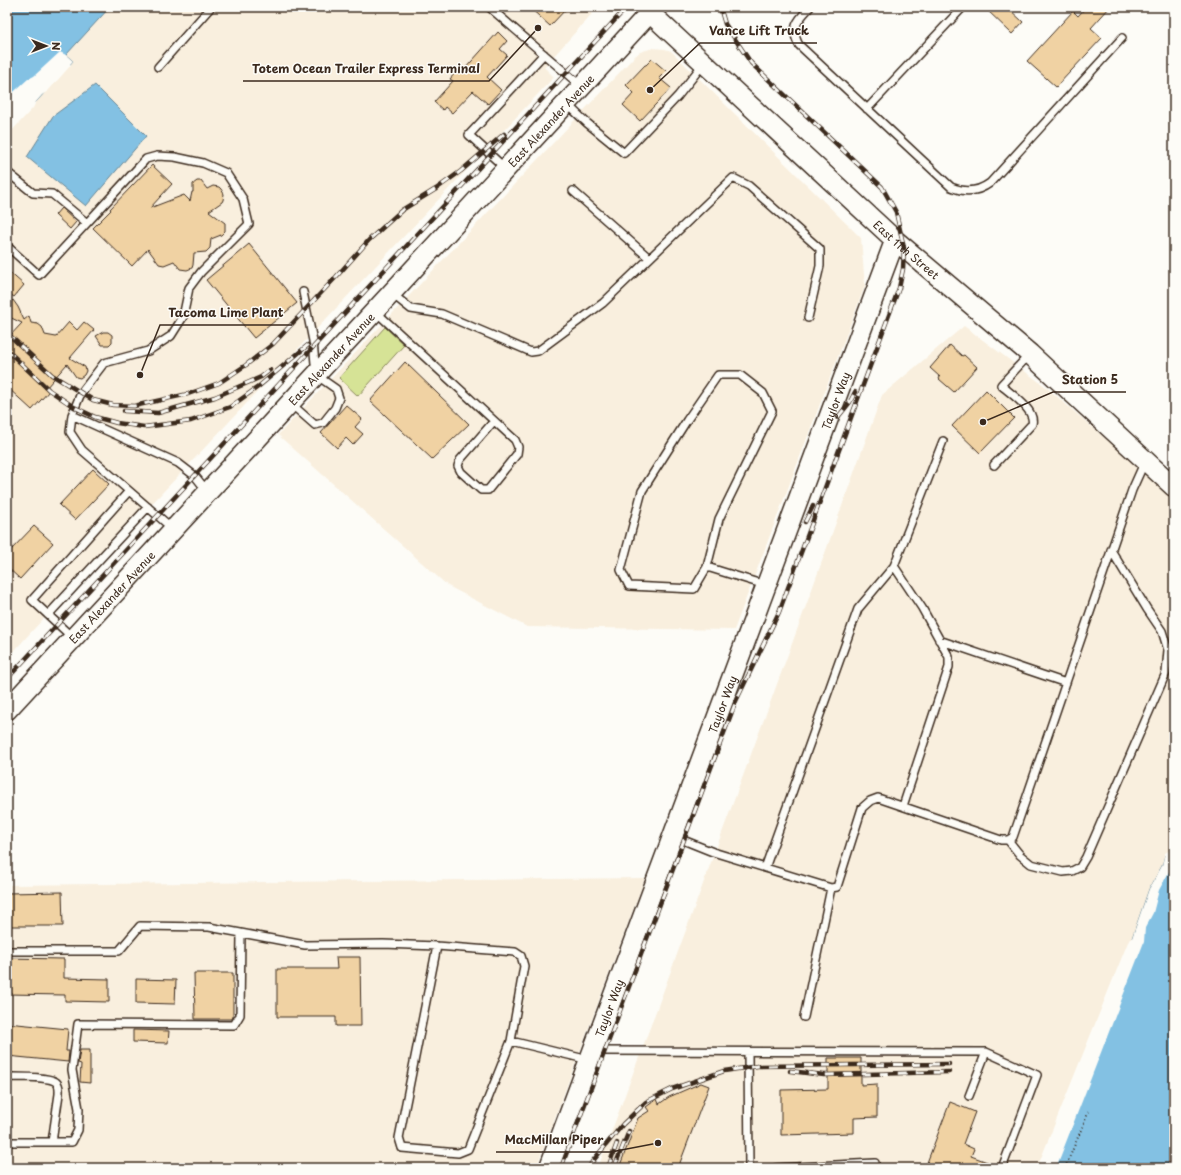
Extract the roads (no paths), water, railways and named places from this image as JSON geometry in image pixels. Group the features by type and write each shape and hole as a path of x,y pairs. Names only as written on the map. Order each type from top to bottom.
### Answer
{"street":[{"name":"East 11th Street","path":"650,9 704,62 895,240 1030,354 1174,487"},
{"name":"East Alexander Avenue","path":"7,710 506,170 582,87 650,9"},
{"name":"Taylor Way","path":"549,1168 895,240"}],"lane":[{"path":"158,67 211,7"},
{"path":"489,7 582,87"},
{"path":"810,7 801,17 795,26 794,31 796,41 802,49 951,187 965,191 979,189 990,183 1122,38"},
{"path":"867,109 963,7"},
{"path":"506,170 469,135 544,54"},
{"path":"566,104 624,153 678,96 704,62"},
{"path":"7,246 39,275 146,159 157,156 175,157 203,163 226,173 243,199 249,224 201,272 189,288 183,317 171,336 148,351 104,363 81,393 72,415 70,432 82,450 173,530"},
{"path":"7,172 33,193 52,194 87,223"},
{"path":"391,293 411,309 442,314 531,352 538,351 603,303 733,178 749,186 820,249 820,266 808,318"},
{"path":"573,191 649,258"},
{"path":"290,403 315,425 323,423 335,408 339,398 336,389 316,375 313,341 303,292"},
{"path":"375,311 515,440 518,447 517,454 488,490 481,490 461,472 458,466 460,460 494,421"},
{"path":"994,465 1032,424 1033,420 1029,410 1001,385 1030,354"},
{"path":"718,375 740,375 764,393 772,411 719,519 707,567 694,589 629,586 621,570 642,491 687,420 718,375"},
{"path":"72,415 178,463 195,476 208,492"},
{"path":"765,868 858,608 894,566 943,441"},
{"path":"672,836 713,852 832,888 837,887 862,808 870,801 878,798 1001,840 1008,840 1013,837 1132,490 1146,460"},
{"path":"73,639 32,600 129,491"},
{"path":"48,615 148,507"},
{"path":"1008,840 1020,855 1031,864 1062,872 1072,871 1080,867 1086,857 1166,673 1168,650 1162,631 1147,609 1112,550"},
{"path":"894,566 922,608 948,657 948,667 903,806"},
{"path":"707,567 766,585"},
{"path":"939,640 1066,683"},
{"path":"804,1017 832,888"},
{"path":"7,951 119,951 140,926 209,927 305,945 383,944 437,946 515,952 521,956 524,966 511,1041 468,1148 458,1153 402,1148 399,1138 437,946"},
{"path":"7,1142 72,1142 78,1130 79,1108 72,1070 78,1024 234,1025 240,1015 241,933"},
{"path":"511,1041 590,1056 748,1052 986,1052 1037,1075 1002,1168"},
{"path":"748,1052 749,1168"},
{"path":"969,1096 986,1052"},
{"path":"7,1078 13,1076 50,1079 57,1083 59,1094 52,1142"},
{"path":"776,1168 875,1163"}],"water":[{"path":"7,7 110,7 66,55 73,61 7,134"},
{"path":"95,85 146,136 86,206 27,157 53,116"},
{"path":"1174,850 1174,1168 1039,1168 1130,944 1149,889 1162,866 1165,855"}],"railway":[{"path":"7,679 627,7"},
{"path":"561,1168 736,701 779,612 899,288 903,269 904,248 896,212 882,187 751,63 725,24 720,7"},
{"path":"7,333 52,375 93,400 113,405 134,406 188,394 219,383 246,365 273,344 369,240 402,210 436,189 461,171 504,134"},
{"path":"7,350 49,390 74,407 95,417 117,423 144,427 191,421 230,407 258,387 308,345"},
{"path":"124,411 158,413 215,397 261,377 270,370"},
{"path":"838,417 850,402 855,392"},
{"path":"805,522 813,506"},
{"path":"589,1168 592,1162 623,1124 646,1102 672,1089 724,1071 758,1066 949,1064"},
{"path":"790,1071 824,1075 949,1072"},
{"path":"614,1168 629,1131"},
{"path":"608,1168 617,1143"}],"place":[{"name":"Totem Ocean Trailer Express Terminal","path":"538,28"},
{"name":"Vance Lift Truck","path":"650,90"},
{"name":"Tacoma Lime Plant","path":"140,375"},
{"name":"Station 5","path":"983,422"},
{"name":"MacMillan Piper","path":"658,1143"}]}
